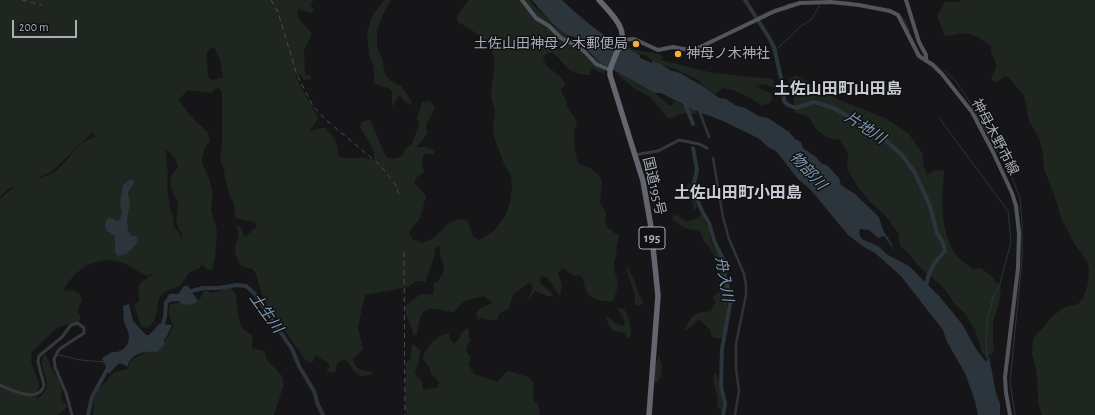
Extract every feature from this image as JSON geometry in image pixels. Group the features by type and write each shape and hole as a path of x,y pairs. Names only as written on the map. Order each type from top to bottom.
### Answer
{"highway":[{"path":"599,0 612,14 622,32 610,68"},
{"name":"国道195号","path":"610,68 611,81 643,181 649,215 658,296 649,415"}],"main road":[{"path":"522,0 536,18 549,26 561,38 579,47 596,64 610,68"},
{"path":"906,0 919,42 926,56 926,60"},
{"name":"神母木野市線","path":"620,41 634,39 658,50 670,47 694,50 762,18 796,4 831,2 859,5 893,12 900,18 919,56 933,65 942,74 972,112 993,152 1012,193 1016,206 1019,233 1018,268 1005,377 1010,415"}],"street":[{"path":"634,155 658,151 679,140 699,144 708,148"},
{"path":"0,385 15,392 31,394 39,393 43,389 44,385 38,362 39,356 62,337 71,325 78,323 84,328 84,333 61,348 54,359 55,367 66,393 72,415"}],"shaded area":[{"path":"0,0 314,0 310,5 314,10 311,13 299,9 297,13 300,20 312,34 304,51 305,74 311,76 311,79 304,80 301,75 295,76 313,107 318,119 309,132 320,128 326,128 335,141 338,156 374,160 374,151 360,127 362,122 370,120 386,157 393,159 402,156 405,149 412,144 419,125 417,119 422,102 430,101 435,108 426,125 428,133 417,147 426,147 434,151 434,154 424,154 422,163 424,172 416,178 414,183 426,196 420,219 409,233 412,239 422,243 432,239 446,225 458,219 467,220 473,236 479,240 495,230 501,223 509,206 512,187 511,177 504,164 493,131 495,114 491,93 494,59 491,48 469,28 458,22 457,16 469,0 530,0 533,5 556,28 583,47 592,56 606,64 604,74 592,68 590,73 591,75 583,75 572,71 552,53 547,53 543,58 545,63 563,80 565,85 561,89 562,94 566,99 567,106 575,118 577,125 574,131 575,152 578,163 590,168 600,176 602,182 600,202 606,213 605,222 608,228 619,236 614,266 618,284 613,301 596,299 587,292 581,275 574,276 563,268 558,273 562,285 560,297 548,278 541,276 540,283 551,292 553,296 547,296 536,291 527,301 533,288 532,284 528,283 513,295 509,308 499,314 497,320 482,318 478,320 476,314 479,309 492,303 483,296 466,301 454,312 435,309 426,310 419,320 417,334 413,335 413,331 405,310 406,305 421,294 433,295 434,283 438,281 443,273 444,266 440,256 440,247 438,246 435,249 426,282 416,281 408,287 365,295 358,327 363,349 353,359 354,363 360,370 373,371 372,373 360,376 354,371 346,360 342,360 337,364 335,372 326,372 329,368 329,364 316,355 312,363 307,362 267,306 256,274 252,269 241,266 236,255 235,247 239,233 235,224 242,229 244,237 257,227 255,222 235,218 234,203 230,198 224,169 220,160 222,145 222,91 218,87 211,93 188,90 178,100 196,122 207,131 210,140 205,148 202,164 206,171 213,194 211,210 217,231 215,258 212,270 207,269 202,264 199,269 191,271 179,286 162,294 158,301 154,321 147,328 141,326 134,304 139,302 139,286 141,282 153,273 147,276 125,264 106,260 97,261 81,269 68,282 63,291 73,290 79,293 82,300 77,312 80,315 80,320 75,323 58,327 32,352 31,359 39,383 37,399 44,393 47,387 47,381 42,365 42,359 45,354 61,386 61,399 67,406 57,415 0,415 0,199 14,187 8,189 0,197","holes":["214,47 220,59 223,77 212,80 209,78 207,53 208,50","93,132 96,137 84,142 60,168 46,176 37,178 51,172","165,148 174,157 178,166 171,177 170,185 178,204 176,221 182,235 181,238 179,232 174,227 173,215 170,209 167,186 168,174"]},
{"path":"384,0 391,0 383,14 377,31 377,46 382,59 385,75 390,80 401,86 411,100 412,105 404,101 399,95 392,107 392,92 388,88 374,84 374,68 369,54 367,33 372,16"},
{"path":"962,0 1095,0 1095,415 1042,415 1038,403 1036,369 1032,354 1033,339 1053,316 1065,307 1078,304 1083,298 1088,284 1089,269 1087,261 1074,243 1061,218 1055,197 1044,169 1040,140 1029,121 1024,96 1006,76 996,82 991,80 996,67 995,60 991,53 991,46 976,36 963,33 945,36 937,16 945,2 959,2"},
{"path":"623,45 635,50 659,54 664,57 661,60 713,73 773,79 775,88 764,84 755,86 770,93 773,98 770,103 762,106 744,95 729,89 723,88 715,95 698,80 675,69 654,62 645,55 632,53 623,48"},
{"path":"614,72 623,75 637,84 651,90 669,105 674,105 672,100 695,109 697,114 680,114 674,116 672,119 667,117 649,96 635,89"},
{"path":"796,75 837,99 887,119 908,133 923,154 923,164 927,175 934,171 944,170 942,202 944,224 951,245 956,255 960,259 973,269 981,268 1001,287 999,303 993,323 994,352 987,357 982,352 975,330 964,312 954,303 944,288 917,265 911,256 900,246 898,233 885,215 869,201 858,187 847,169 848,154 840,140 828,138 816,129 809,117 794,112 794,95 788,87 789,80"},
{"path":"690,183 697,207 694,211 693,205 686,190 686,187"},
{"path":"674,214 687,221 698,218 701,214 709,229 712,244 720,258 728,294 727,314 722,337 718,339 712,337 710,330 699,319 683,331 692,317 698,313 710,311 716,302 712,297 724,289 715,256 708,245 703,241 702,235 699,231 684,228 672,219"},
{"path":"627,266 635,282 639,295 644,303 638,306 635,304 635,296 626,268"},
{"path":"231,287 236,295 238,316 241,327 253,336 252,348 265,351 267,360 282,376 284,384 274,415 93,415 94,398 98,390 114,372 128,369 130,361 166,340 174,325 169,314 170,304 191,302 200,299 205,290 213,293"},
{"path":"617,308 624,309 627,315 631,326 630,337 627,338 624,332 614,331 605,316 619,325 625,325 623,317"},
{"path":"467,328 469,329 469,337 471,340 466,351 471,357 468,364 474,374 498,382 508,371 529,377 534,383 533,400 538,404 540,415 407,415 405,407 406,363 410,359 412,344 421,350 415,372 417,377 422,381 423,390 438,387 439,382 431,374 429,367 423,360 423,356 428,347 440,336 449,333 449,338 454,344"},
{"path":"658,354 662,365 662,371 658,382 653,382 655,362 658,359"},
{"path":"715,372 720,385 722,410 717,408 718,398 713,378"}],"water":[{"name":"物部川","path":"532,0 562,0 598,31 618,44 640,55 640,58 652,63 653,60 670,70 680,73 719,98 726,99 735,105 745,108 759,116 768,118 801,142 803,148 816,157 821,163 828,166 839,178 841,185 855,194 879,217 883,230 894,250 884,236 878,238 869,230 860,229 859,234 862,239 878,246 888,255 909,266 939,296 962,324 976,349 987,363 989,356 996,393 1000,404 1000,415 978,415 975,401 965,373 947,342 943,330 901,276 875,253 848,235 810,189 798,179 776,151 768,147 758,138 723,121 694,110 661,93 655,93 599,62 575,37 569,36 557,28"},
{"path":"131,179 134,183 128,192 130,203 127,219 128,231 131,236 136,236 138,240 128,253 119,256 115,252 115,236 106,230 105,223 108,218 117,221 120,220 122,212 120,203 123,185"},
{"path":"184,286 188,286 198,301 194,304 183,305 178,301 166,302 169,295 178,294"},
{"path":"129,304 133,321 146,335 149,335 159,324 172,325 164,340 164,345 157,352 149,351 140,353 130,360 128,364 129,367 120,363 109,374 102,358 112,352 121,351 129,341 129,336 124,322 123,306"}],"waterway":[{"name":"片地川","path":"745,0 774,47 783,87 784,101 788,105 796,108 814,102 834,108 884,139 902,155 915,173 930,206 937,233 943,243 945,251 932,268 925,289"},
{"path":"842,1 850,2"},
{"path":"786,5 793,3"},
{"path":"775,51 801,26 812,19 820,4"},
{"path":"756,18 772,10"},
{"path":"901,16 909,31"},
{"path":"945,71 954,79 965,94 1011,175 1020,198 1022,259 1010,382 1015,415"},
{"name":"舟入川","path":"684,101 693,124"},
{"path":"699,110 709,137"},
{"path":"940,119 1008,211 1011,242 1000,284 993,298 988,317 986,339 987,363"},
{"name":"舟入川","path":"693,148 697,170 693,190 709,223 715,243 723,259 725,277 731,299 722,349 721,386 725,404 723,415"},
{"path":"713,158 723,217 729,239 744,274 746,285 746,295 736,344 736,369 739,391 735,415"},
{"name":"土生川","path":"188,292 203,288 219,288 236,285 246,286 254,293 292,349 299,366 314,391 323,415"},
{"name":"土生川","path":"161,330 165,317 166,302 170,300"},
{"path":"58,355 81,360 105,362"},
{"name":"土生川","path":"88,415 92,397 109,366"}],"railway":[{"path":"22,0 42,5"},
{"path":"271,0 278,12 297,75 313,106 326,120 380,165 395,184 400,197"},
{"path":"404,252 405,415"}],"place":[{"name":"土佐山田神母ノ木郵便局","path":"636,44"},
{"name":"神母ノ木神社","path":"678,54"}],"district":[{"name":"土佐山田町山田島","path":"838,89"},
{"name":"土佐山田町小田島","path":"738,193"}]}
